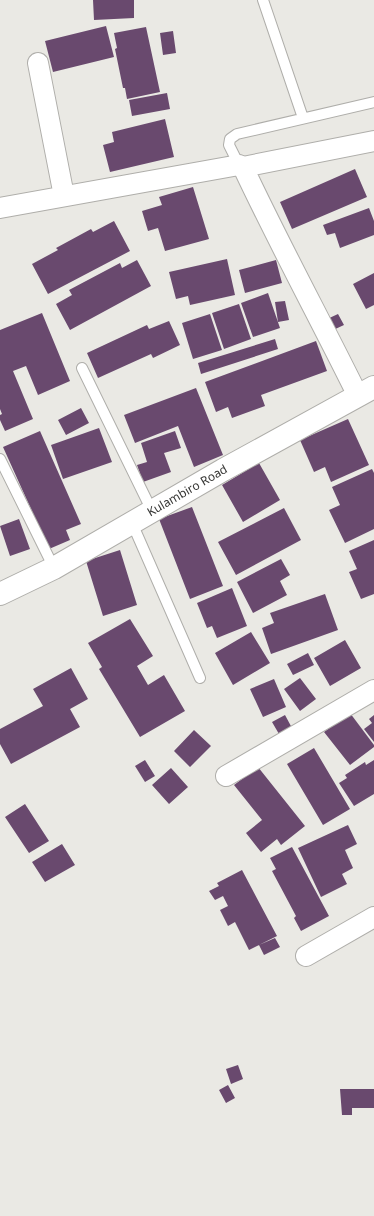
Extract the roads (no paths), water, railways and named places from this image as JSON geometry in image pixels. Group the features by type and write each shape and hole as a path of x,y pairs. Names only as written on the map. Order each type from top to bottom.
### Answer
{"street":[{"path":"38,63 64,196"},
{"path":"0,208 241,166 374,140"},
{"path":"241,166 279,243 314,308 366,391"},
{"name":"Kulambiro Road","path":"0,594 54,568 152,511 366,391"},
{"path":"226,776 374,690"},
{"path":"306,956 374,917"}],"lane":[{"path":"263,0 303,118"},
{"path":"241,166 230,145 230,139 237,134 374,102"},
{"path":"82,368 152,511"},
{"path":"0,459 54,568"},
{"path":"132,523 200,678"}]}
